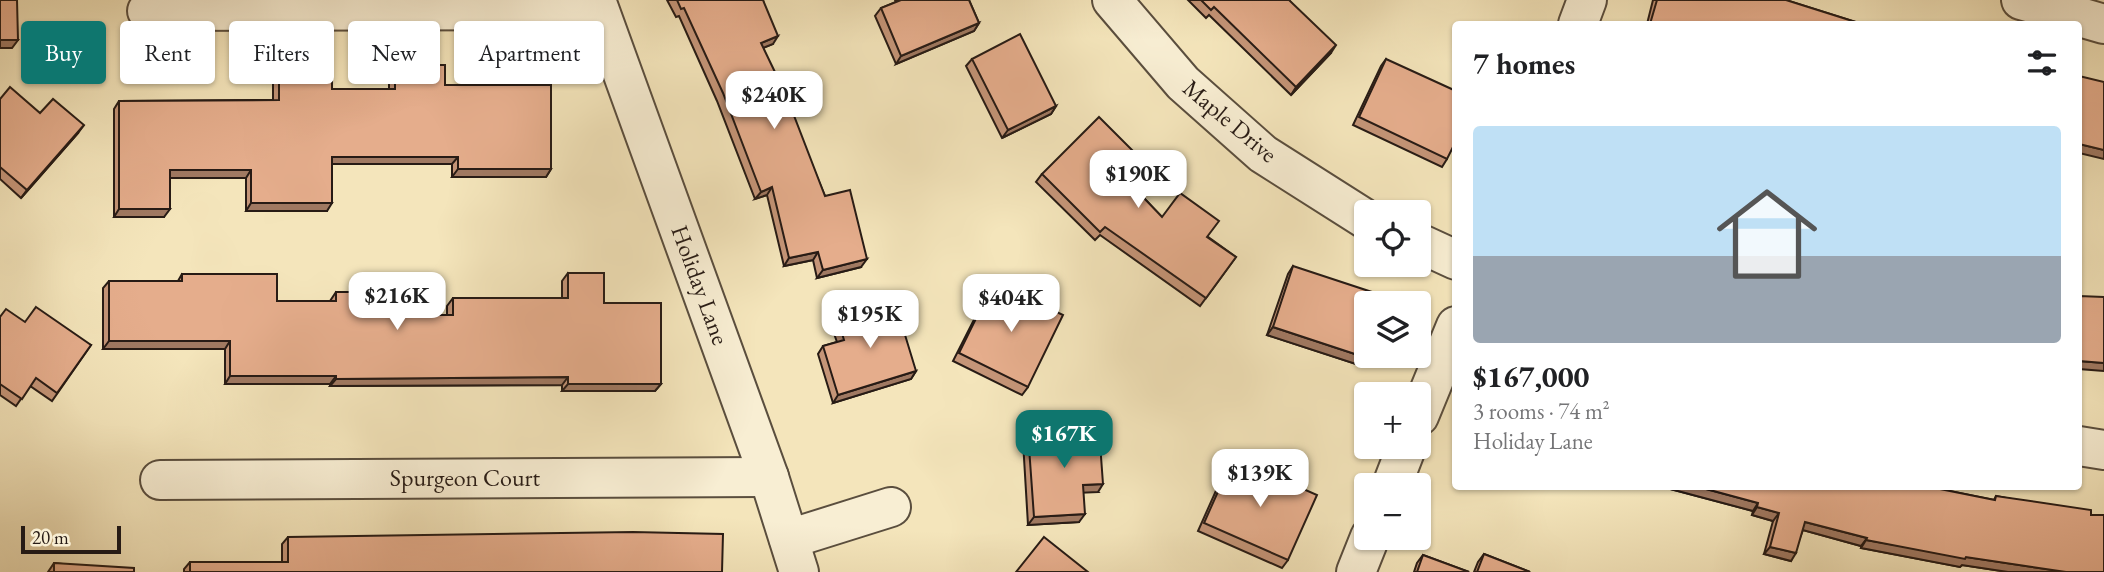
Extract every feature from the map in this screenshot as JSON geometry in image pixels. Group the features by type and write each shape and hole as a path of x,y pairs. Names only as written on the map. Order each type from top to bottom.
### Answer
{"street":[{"name":"Maple Drive","path":"1112,0 1183,83 1253,145 1354,211"},
{"path":"1579,21 1587,0"},
{"path":"2021,0 2104,24"},
{"path":"147,11 598,5"},
{"name":"Holiday Lane","path":"598,5 769,477 794,556"},
{"path":"1431,249 1452,258"},
{"path":"1431,387 1452,336"},
{"path":"2082,446 2104,450"},
{"name":"Spurgeon Court","path":"160,480 769,477"},
{"path":"794,556 891,507"},
{"path":"1356,572 1365,550"}],"building":[{"path":"0,0 17,0 18,40 0,40"},
{"path":"677,0 763,0 778,36 761,43 786,95 825,196 850,190 867,259 823,270 818,252 789,258 772,187 761,192 723,93 684,8 681,9"},
{"path":"901,0 969,0 979,23 901,56 881,8"},
{"path":"1201,0 1289,0 1336,45 1296,87 1214,7 1211,10"},
{"path":"1657,0 1786,0 1852,21 1651,21"},
{"path":"1020,34 1056,106 1008,130 972,59"},
{"path":"1386,59 1452,89 1452,149 1447,159 1359,117"},
{"path":"440,65 445,65 445,85 551,85 551,169 458,169 458,157 332,157 332,203 251,203 251,170 170,170 170,209 119,209 119,101 279,100 279,84 332,84 332,89 395,89 395,84 440,84"},
{"path":"2082,77 2104,82 2104,150 2082,145"},
{"path":"10,87 40,113 53,99 84,125 27,190 0,167 0,99"},
{"path":"1099,117 1137,155 1119,172 1162,217 1180,193 1219,221 1207,237 1236,257 1206,298 1105,227 1100,232 1042,174"},
{"path":"1293,266 1369,291 1354,291 1354,354 1273,327"},
{"path":"568,273 604,273 604,303 661,303 661,384 568,384 568,377 336,379 336,376 230,376 230,341 109,341 109,281 182,281 182,274 277,274 277,301 336,301 336,292 390,292 390,315 453,315 453,298 568,298"},
{"path":"994,282 1063,315 1028,387 959,353"},
{"path":"2082,296 2104,297 2104,363 2082,361"},
{"path":"895,302 916,371 838,395 823,346 844,340 838,320"},
{"path":"36,307 91,345 57,393 36,378 22,399 0,384 0,317 6,309 25,322"},
{"path":"1099,429 1103,484 1083,485 1085,514 1034,517 1028,433"},
{"path":"1233,458 1317,495 1288,560 1204,523"},
{"path":"1710,490 1945,490 1995,500 1996,496 2091,510 2091,515 2104,515 2104,572 2066,572 1966,557 1965,559 1866,540 1867,538 1805,522 1796,553 1770,547 1779,513 1757,507 1758,503"},
{"path":"633,532 723,534 722,572 190,572 190,562 288,562 288,537"},
{"path":"1044,537 1088,572 1016,572"},
{"path":"1484,554 1530,572 1477,572"},
{"path":"1423,555 1469,572 1417,572"},
{"path":"54,563 134,568 134,572 54,572"}]}
